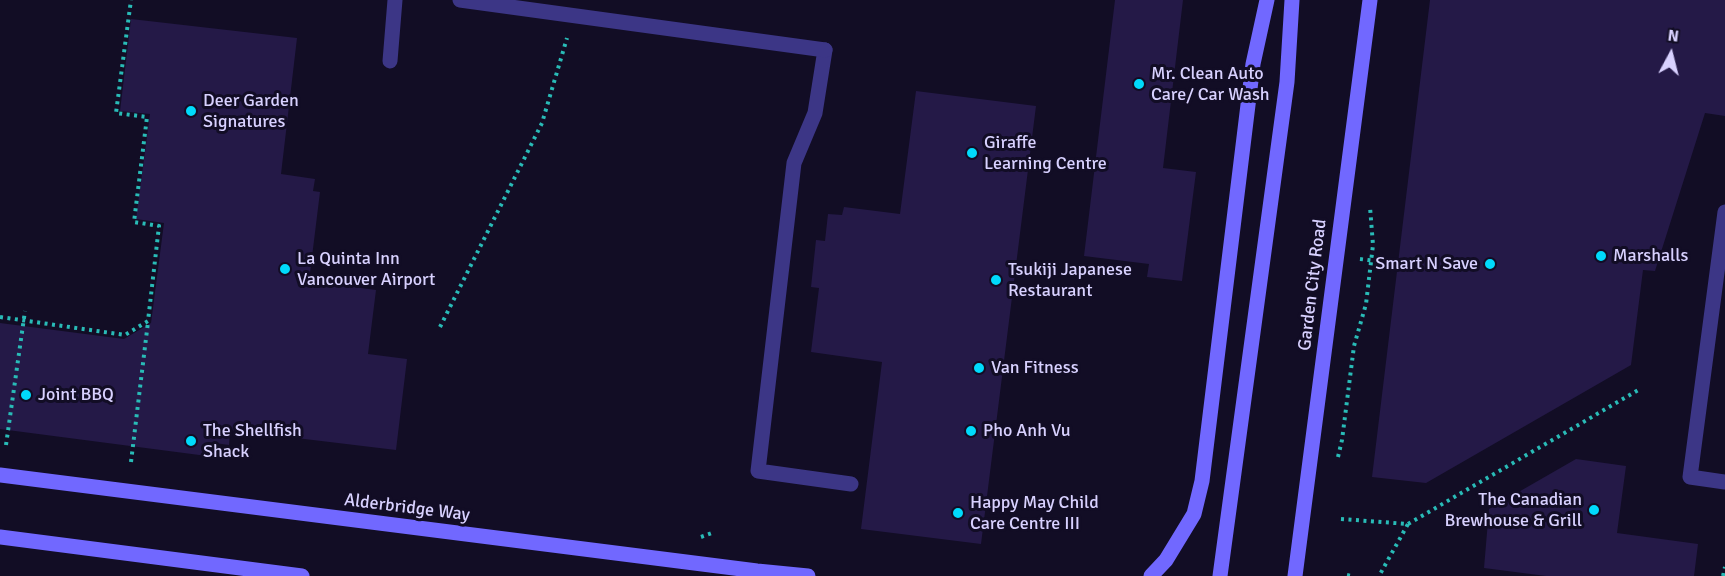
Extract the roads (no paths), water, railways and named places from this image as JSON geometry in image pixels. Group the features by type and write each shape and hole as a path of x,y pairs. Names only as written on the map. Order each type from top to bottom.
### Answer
{"main road":[{"path":"1151,576 1166,560 1194,514 1202,481 1253,64 1268,0"},
{"path":"1220,576 1287,82 1292,0"},
{"name":"Garden City Road","path":"1295,576 1370,0"},
{"name":"Alderbridge Way","path":"0,475 808,576"},
{"path":"0,537 302,576"}],"street":[{"path":"390,62 395,0"},
{"path":"460,0 563,7 825,50 815,113 794,163 758,471 850,484"},
{"path":"1725,212 1690,477 1725,482"}],"place":[{"name":"Mr. Clean Auto Care/ Car Wash","path":"1139,84"},
{"name":"Deer Garden Signatures","path":"191,111"},
{"name":"Giraffe Learning Centre","path":"972,153"},
{"name":"Marshalls","path":"1601,256"},
{"name":"Smart N Save","path":"1490,264"},
{"name":"La Quinta Inn Vancouver Airport","path":"285,269"},
{"name":"Tsukiji Japanese Restaurant","path":"996,280"},
{"name":"Van Fitness","path":"979,368"},
{"name":"Joint BBQ","path":"26,395"},
{"name":"Pho Anh Vu","path":"971,431"},
{"name":"The Shellfish Shack","path":"191,441"},
{"name":"The Canadian Brewhouse & Grill","path":"1594,510"},
{"name":"Happy May Child Care Centre III","path":"958,513"}]}
